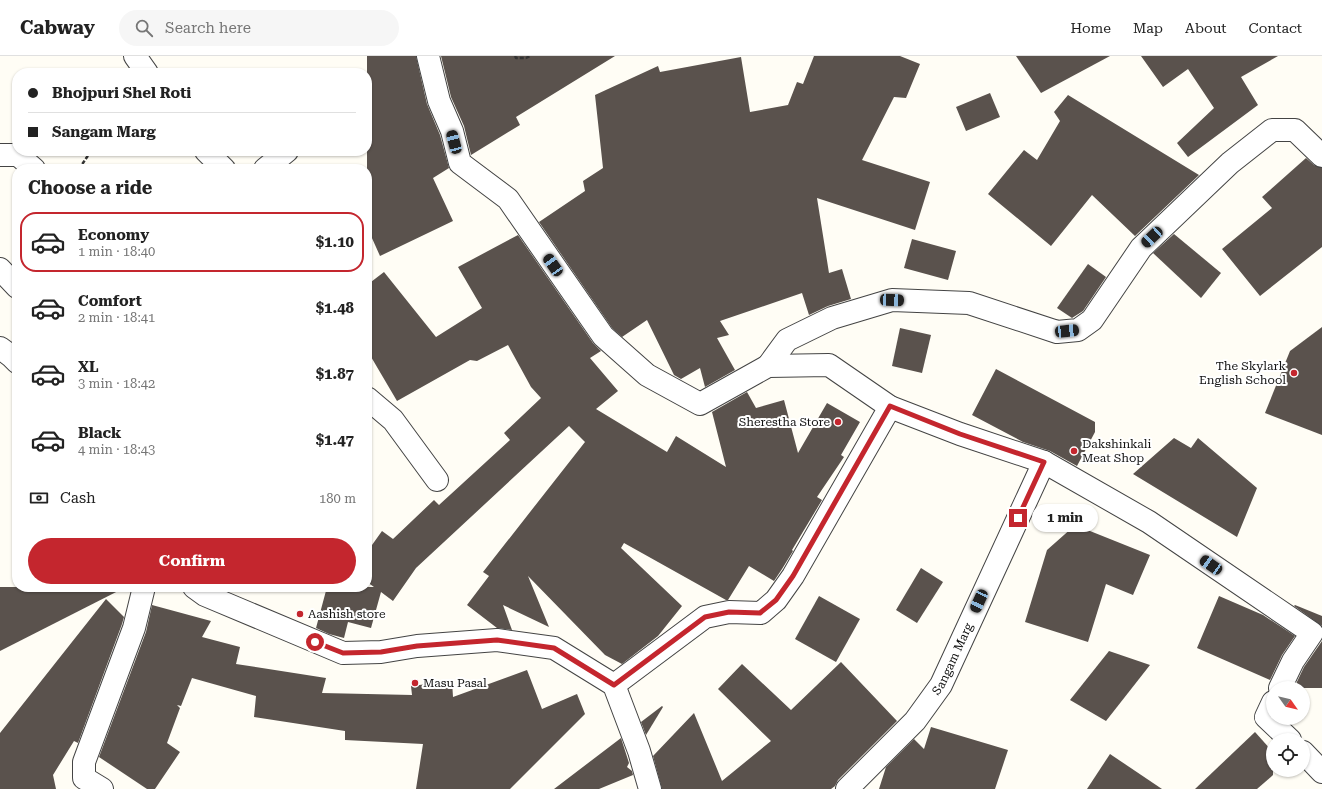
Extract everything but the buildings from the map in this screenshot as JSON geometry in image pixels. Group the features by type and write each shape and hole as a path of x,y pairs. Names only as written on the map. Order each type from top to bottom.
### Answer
{"street":[{"path":"135,56 143,68"},
{"path":"428,56 439,101 452,131 460,163 508,199 603,336 647,375 700,404 768,366 787,340 832,318 892,300 970,303 1057,332 1078,330 1092,320 1140,248 1230,163 1272,130 1295,130 1322,156"},
{"path":"0,155 12,155"},
{"path":"19,156 28,164"},
{"path":"211,156 219,164"},
{"path":"271,164 281,156"},
{"path":"0,269 12,282"},
{"path":"768,366 829,365 890,406 960,434 1044,462 1149,522 1312,633 1293,661 1283,681"},
{"path":"372,402 393,420 436,480"},
{"path":"614,685 705,617 729,612 760,613 776,600 793,576 890,406"},
{"name":"Sangam Marg","path":"846,789 915,721 941,685 1044,462"},
{"path":"102,789 84,778 84,762 134,628 143,592"},
{"path":"201,592 343,653 381,652 417,646 497,640 554,648 614,685 640,751 650,789"},
{"path":"1274,725 1283,733"},
{"path":"1310,759 1322,772"}],"path":[{"path":"515,56 516,58 526,58 530,56"}],"place":[{"name":"The Skylark English School","path":"1294,373"},
{"name":"Sherestha Store","path":"838,422"},
{"name":"Dakshinkali Meat Shop","path":"1074,451"},
{"name":"Aashish store","path":"300,614"},
{"name":"Masu Pasal","path":"415,683"}],"route":[{"path":"315,642 343,653 381,652 417,646 497,640 554,648 614,685 705,617 729,612 760,613 776,600 793,576 890,406 960,434 1044,462 1018,518"}]}
